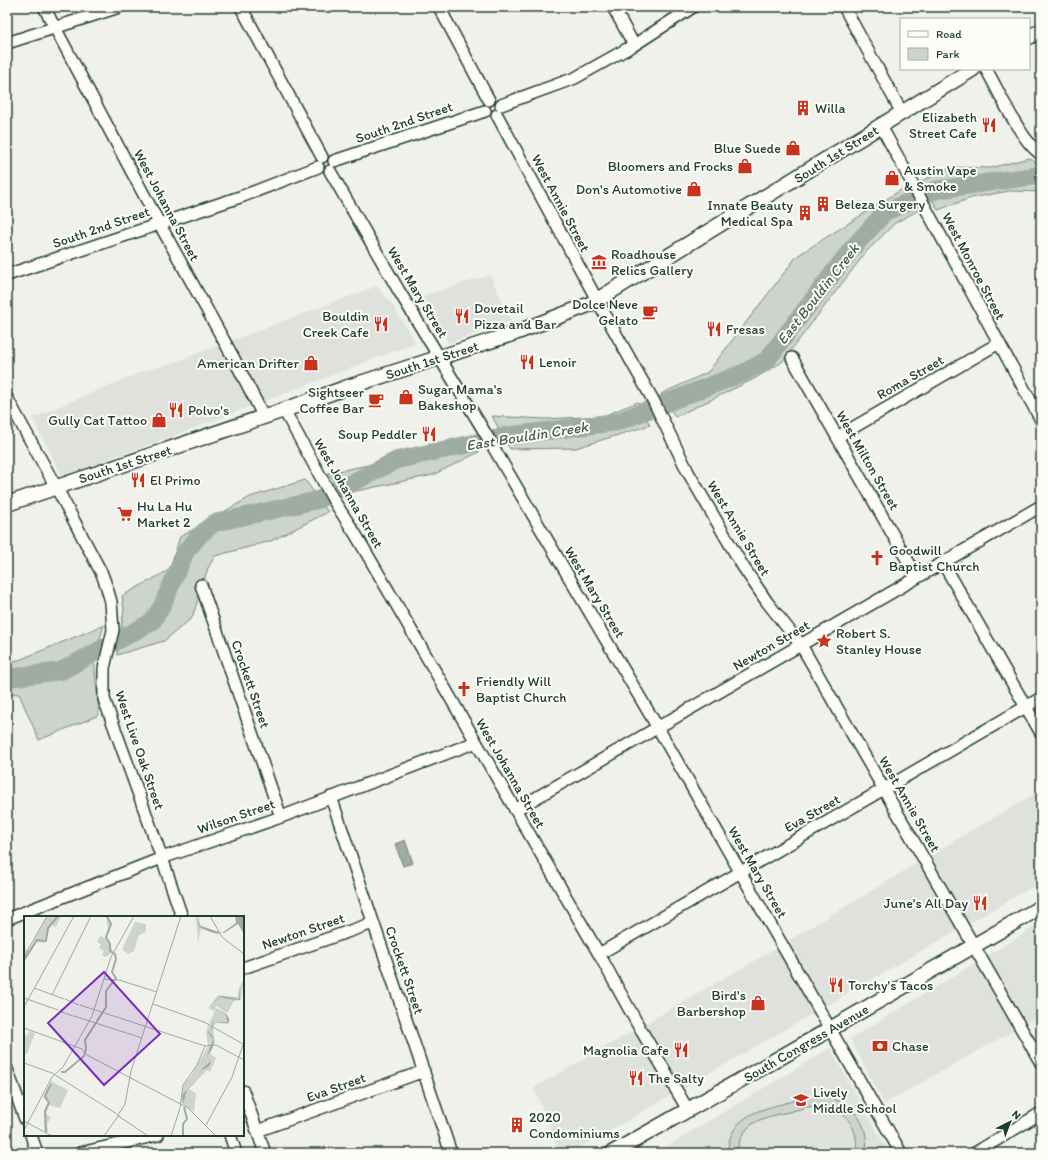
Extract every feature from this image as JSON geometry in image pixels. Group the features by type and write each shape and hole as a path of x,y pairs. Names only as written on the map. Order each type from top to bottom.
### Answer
{"main road":[{"path":"1030,36 1041,31"},
{"name":"South 1st Street","path":"7,504 345,388 515,333 597,300 971,70"},
{"name":"South Congress Avenue","path":"612,1153 1041,907"}],"street":[{"name":"West Johanna Street","path":"44,7 264,417"},
{"path":"7,44 119,7"},
{"path":"241,7 322,157"},
{"path":"439,7 487,106 492,100 497,101 499,110 575,78 634,45 693,7"},
{"path":"613,7 634,45"},
{"path":"844,7 902,113"},
{"path":"987,70 1021,131 1033,148 1041,154"},
{"name":"South 2nd Street","path":"332,166 487,106"},
{"name":"West Annie Street","path":"499,110 597,300 653,400 688,472 742,565 767,602 801,645 1041,1063"},
{"name":"West Monroe Street","path":"881,126 1041,420"},
{"path":"325,156 330,157 332,166 323,172 318,167 318,160 325,156"},
{"name":"West Mary Street","path":"332,166 399,291 481,426 658,728 740,872 782,942 901,1153"},
{"name":"South 2nd Street","path":"7,275 242,196 318,167"},
{"name":"Roma Street","path":"837,437 999,343"},
{"name":"West Milton Street","path":"792,358 917,577"},
{"name":"West Live Oak Street","path":"7,398 102,574 107,588 111,602 113,630 104,668 104,699 182,916"},
{"name":"West Johanna Street","path":"284,410 334,500 356,534 688,1110"},
{"name":"Newton Street","path":"515,810 1041,506"},
{"path":"943,563 1041,733"},
{"name":"Crockett Street","path":"201,585 281,816"},
{"name":"Eva Street","path":"599,954 1041,698"},
{"name":"Wilson Street","path":"7,919 162,858 281,816 476,742"},
{"name":"Crockett Street","path":"331,797 451,1153"},
{"name":"Newton Street","path":"244,968 373,923"},
{"path":"7,1069 24,1116"},
{"name":"Eva Street","path":"257,1131 424,1071"},
{"path":"244,1097 247,1114 257,1131 265,1153"},
{"path":"975,1153 1041,1113"},
{"path":"31,1136 37,1153"},
{"path":"80,1153 154,1136"},
{"path":"230,1136 236,1153"}],"shaded area":[{"path":"490,275 511,321 449,343 418,297"},
{"path":"377,286 391,303 416,343 176,435 62,476 32,418 144,371 172,363"},
{"path":"1041,790 1041,882 571,1153 560,1153 534,1088 771,951"},
{"path":"405,840 413,863 403,866 395,844"},
{"path":"1041,923 1041,1015 884,1104 850,1039"},
{"name":"Lively Middle School","path":"830,1048 889,1153 656,1153"}],"green space":[{"path":"1029,158 1041,165 1041,192 1009,191 971,198 938,210 922,181 951,167 990,168"},
{"path":"904,188 917,211 895,223 866,252 782,362 754,379 675,417 661,394 708,372 797,256"},
{"path":"638,402 650,425 576,448 510,449 492,416 545,419 603,416"},
{"path":"468,438 479,452 433,475 342,494 328,473 424,454"},
{"path":"305,480 328,512 271,541 215,556 208,568 192,618 164,641 117,655 124,610 122,596 169,570 180,537 250,497"},
{"path":"104,625 94,658 99,715 39,740 19,694 7,693 7,661 19,660"},
{"path":"815,1096 837,1100 847,1105 854,1112 865,1130 867,1141 866,1153 856,1153 857,1144 853,1127 842,1114 835,1109 813,1106 757,1121 747,1129 743,1135 739,1142 737,1153 727,1153 729,1141 733,1132 738,1124 745,1118 771,1107"}],"waterway":[{"name":"East Bouldin Creek","path":"7,678 61,671 152,622 162,606 186,551 200,535 214,523 318,500 397,460 506,436 617,422 743,373 767,360 849,252 885,212 936,190 1041,175"}],"place":[{"name":"Willa","path":"803,108"},
{"name":"Elizabeth Street Cafe","path":"989,125"},
{"name":"Blue Suede","path":"793,148"},
{"name":"Bloomers and Frocks","path":"745,166"},
{"name":"Austin Vape & Smoke","path":"892,178"},
{"name":"Don's Automotive","path":"694,189"},
{"name":"Beleza Surgery","path":"823,204"},
{"name":"Innate Beauty Medical Spa","path":"805,213"},
{"name":"Roadhouse Relics Gallery","path":"599,262"},
{"name":"Dolce Neve Gelato","path":"650,312"},
{"name":"Dovetail Pizza and Bar","path":"462,316"},
{"name":"Bouldin Creek Cafe","path":"381,324"},
{"name":"Fresas","path":"714,329"},
{"name":"Lenoir","path":"527,362"},
{"name":"American Drifter","path":"311,363"},
{"name":"Sugar Mama's Bakeshop","path":"406,397"},
{"name":"Sightseer Coffee Bar","path":"376,400"},
{"name":"Polvo's","path":"176,410"},
{"name":"Gully Cat Tattoo","path":"159,420"},
{"name":"Soup Peddler","path":"429,434"},
{"name":"El Primo","path":"138,480"},
{"name":"Hu La Hu Market 2","path":"125,514"},
{"name":"Goodwill Baptist Church","path":"877,558"},
{"name":"Robert S. Stanley House","path":"824,641"},
{"name":"Friendly Will Baptist Church","path":"464,689"},
{"name":"June's All Day","path":"980,903"},
{"name":"Torchy's Tacos","path":"836,985"},
{"name":"Bird's Barbershop","path":"758,1003"},
{"name":"Chase","path":"880,1046"},
{"name":"Magnolia Cafe","path":"681,1050"},
{"name":"The Salty","path":"636,1078"},
{"name":"Lively Middle School","path":"801,1100"},
{"name":"2020 Condominiums","path":"517,1125"}]}
